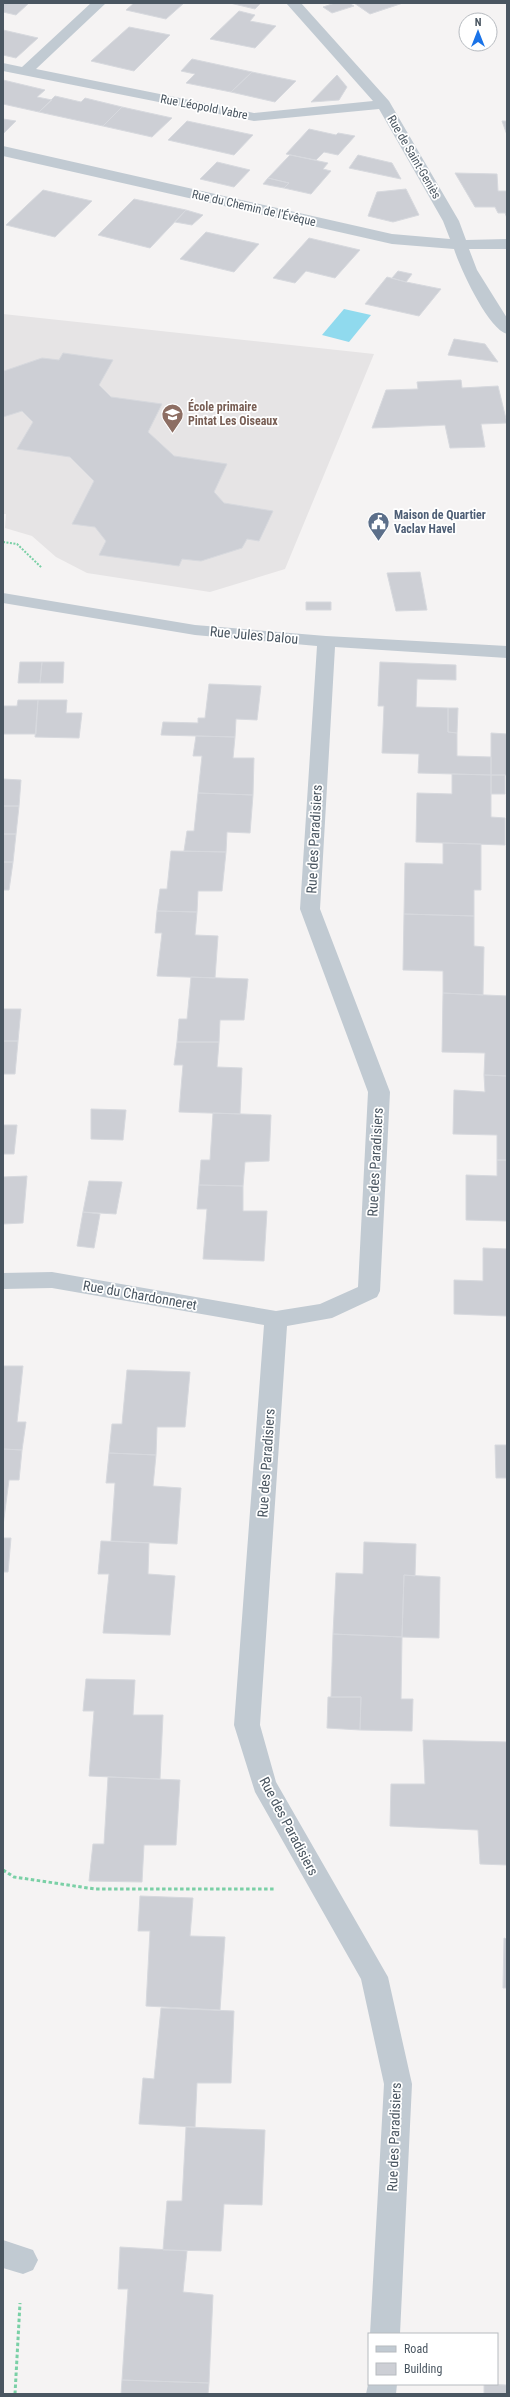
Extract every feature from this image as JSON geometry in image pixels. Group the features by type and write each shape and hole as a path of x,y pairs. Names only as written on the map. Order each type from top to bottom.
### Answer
{"street":[{"path":"26,71 99,3"},
{"name":"Rue de Saint-Geniès","path":"293,3 384,104 450,221 469,270 492,310 507,330"},
{"name":"Rue Léopold Vabre","path":"3,67 254,116 384,104"},
{"name":"Rue du Chemin de l'Évêque","path":"3,151 392,239 459,245 507,244"},
{"name":"Rue Jules Dalou","path":"3,598 194,630 326,641 507,652"},
{"name":"Rue des Paradisiers","path":"326,641 310,909 379,1092 369,1291 324,1312 276,1319 248,1725 264,1784 374,1977 398,2084 384,2333"},
{"name":"Rue du Chardonneret","path":"3,1281 52,1280 276,1319"}],"path":[{"path":"3,1870 14,1877 95,1888 322,1888"},
{"path":"13,2257 16,2394"}],"shaded area":[{"name":"École primaire Pintat Les Oiseaux","path":"3,314 374,354 285,569 210,592 87,573 56,557 32,536 5,528 6,514 3,514"}],"water":[{"path":"344,309 371,315 349,342 322,335"}],"building":[{"path":"3,3 29,3 16,15 3,12"},
{"path":"134,3 184,3 166,19 126,10"},
{"path":"230,3 261,3 255,9"},
{"path":"335,3 349,3 354,6 332,13 323,7"},
{"path":"354,3 403,3 370,14"},
{"path":"239,11 255,15 250,21 276,26 255,48 210,39"},
{"path":"129,27 170,35 134,71 91,61"},
{"path":"3,30 38,38 16,58 3,55"},
{"path":"192,59 252,72 231,92 186,83 195,74 181,71"},
{"path":"252,72 296,81 275,102 231,92"},
{"path":"337,75 347,87 339,100 311,102"},
{"path":"3,80 45,90 37,97 52,100 39,112 3,104"},
{"path":"55,96 81,102 85,98 122,107 103,126 39,112"},
{"path":"122,107 172,118 152,137 103,126"},
{"path":"3,119 16,121 3,134"},
{"path":"187,121 253,135 234,155 168,140"},
{"path":"502,121 507,121 507,135"},
{"path":"309,129 336,135 338,133 355,136 338,155 324,152 316,160 286,154"},
{"path":"290,155 328,163 323,169 331,171 311,194 284,188 289,183 268,178"},
{"path":"358,155 392,163 401,179 349,168"},
{"path":"217,162 250,170 234,187 200,179"},
{"path":"455,173 497,174 498,191 507,191 507,218 505,213 498,213 495,207 475,207"},
{"path":"268,178 289,183 284,188 263,184"},
{"path":"406,189 419,215 393,222 368,216 377,192"},
{"path":"43,190 92,201 55,237 6,225"},
{"path":"134,199 186,210 150,248 98,235"},
{"path":"186,210 203,215 192,225 175,222"},
{"path":"206,232 259,244 234,272 180,259"},
{"path":"309,238 360,250 335,278 306,271 295,283 273,278"},
{"path":"398,271 412,274 406,282 392,278"},
{"path":"387,277 441,289 419,316 365,304"},
{"path":"454,339 485,344 498,362 448,355"},
{"path":"63,353 113,360 99,385 111,397 162,404 148,432 174,456 227,464 214,492 224,503 273,511 259,541 247,539 242,548 201,561 182,559 179,566 99,555 106,541 95,527 72,524 94,481 70,457 17,449 33,422 22,411 3,417 4,371 42,358 59,360"},
{"path":"461,380 462,388 498,386 507,423 481,424 485,447 450,448 445,425 372,428 386,390 418,389 417,382"},
{"path":"420,572 427,610 396,611 387,573"},
{"path":"306,602 331,602 331,610 306,610"},
{"path":"20,662 42,662 40,683 18,683"},
{"path":"42,662 64,662 63,683 40,683"},
{"path":"380,662 456,665 456,680 417,679 416,707 448,708 448,732 457,733 457,756 491,757 491,775 418,773 419,754 382,753 384,706 378,706"},
{"path":"209,684 261,686 257,720 236,719 235,737 161,735 163,722 198,723 198,718 205,718"},
{"path":"18,700 38,700 36,734 3,734 3,706 17,706"},
{"path":"38,700 67,700 66,713 82,713 79,738 35,737"},
{"path":"448,708 458,708 457,733 448,732"},
{"path":"491,733 507,734 507,775 491,775"},
{"path":"196,736 235,737 233,758 254,758 253,795 198,793 202,756 193,756"},
{"path":"452,774 491,775 491,817 505,818 505,845 416,842 417,793 452,794"},
{"path":"491,775 505,775 505,794 491,794"},
{"path":"3,779 21,780 19,806 3,806"},
{"path":"198,793 253,795 250,833 227,832 226,852 184,851 187,831 194,831"},
{"path":"3,806 19,806 16,834 3,834"},
{"path":"3,834 16,834 13,862 3,862"},
{"path":"443,843 481,844 481,890 474,890 474,916 404,914 405,863 443,864"},
{"path":"171,851 226,852 222,891 198,891 197,912 157,911 160,889 167,889"},
{"path":"3,862 13,862 9,890 3,890"},
{"path":"157,911 197,912 195,935 218,936 215,978 157,976 162,933 155,933"},
{"path":"404,914 474,916 474,946 484,947 483,995 443,993 443,971 403,970"},
{"path":"191,977 248,979 244,1020 220,1020 219,1042 177,1042 179,1019 187,1019"},
{"path":"443,993 507,996 507,1076 484,1075 485,1053 442,1052"},
{"path":"3,1009 21,1009 18,1041 3,1041"},
{"path":"3,1041 18,1041 15,1074 3,1074"},
{"path":"177,1042 219,1042 217,1067 242,1068 240,1114 179,1112 183,1065 174,1065"},
{"path":"484,1075 507,1076 507,1160 497,1160 497,1135 453,1134 454,1090 485,1092"},
{"path":"91,1109 126,1110 123,1140 91,1139"},
{"path":"213,1113 271,1115 269,1161 245,1162 243,1186 199,1185 201,1160 210,1160"},
{"path":"3,1125 17,1125 14,1154 3,1154"},
{"path":"497,1160 507,1160 507,1221 466,1220 466,1175 497,1176"},
{"path":"27,1176 23,1223 3,1224 3,1177"},
{"path":"89,1181 122,1182 116,1214 83,1212"},
{"path":"199,1185 243,1186 243,1211 267,1211 264,1261 203,1259 207,1209 197,1209"},
{"path":"83,1212 100,1214 94,1248 77,1246"},
{"path":"483,1248 507,1249 507,1316 454,1314 454,1280 483,1281"},
{"path":"3,1366 23,1366 17,1422 26,1422 22,1450 3,1449"},
{"path":"127,1370 190,1372 185,1427 157,1427 156,1455 109,1453 112,1424 122,1424"},
{"path":"495,1445 507,1445 507,1478 496,1478"},
{"path":"3,1449 22,1450 19,1480 9,1480 3,1526"},
{"path":"109,1453 156,1455 153,1486 181,1488 177,1544 111,1541 115,1483 106,1483"},
{"path":"3,1538 11,1538 8,1572 3,1572"},
{"path":"101,1541 149,1543 148,1574 175,1576 170,1635 103,1633 109,1574 98,1574"},
{"path":"364,1542 416,1544 415,1576 404,1575 402,1637 333,1634 336,1573 363,1574"},
{"path":"404,1575 440,1577 439,1638 402,1637"},
{"path":"333,1634 402,1637 401,1699 413,1699 412,1731 360,1730 361,1697 331,1697"},
{"path":"86,1679 135,1680 133,1715 163,1715 160,1779 89,1776 94,1711 83,1711"},
{"path":"328,1697 361,1697 360,1730 327,1728"},
{"path":"423,1740 507,1742 507,1865 480,1864 478,1830 390,1826 391,1784 425,1784"},
{"path":"108,1777 180,1780 176,1845 144,1845 142,1882 89,1881 93,1844 104,1844"},
{"path":"140,1896 193,1898 190,1936 225,1937 220,2010 146,2006 150,1931 138,1931"},
{"path":"504,1938 507,1939 507,1988 503,1988"},
{"path":"161,2008 234,2011 231,2083 197,2083 195,2127 139,2124 143,2078 154,2079"},
{"path":"186,2127 265,2130 262,2205 224,2204 221,2251 163,2250 167,2201 182,2201"},
{"path":"120,2247 187,2251 183,2292 213,2295 209,2383 122,2380 128,2289 118,2289"},
{"path":"122,2380 209,2383 208,2394 121,2394"},
{"path":"484,2385 507,2385 507,2394 484,2394"}],"place":[{"name":"École primaire Pintat Les Oiseaux","path":"172,434"},
{"name":"Maison de Quartier Vaclav Havel","path":"379,542"}]}
